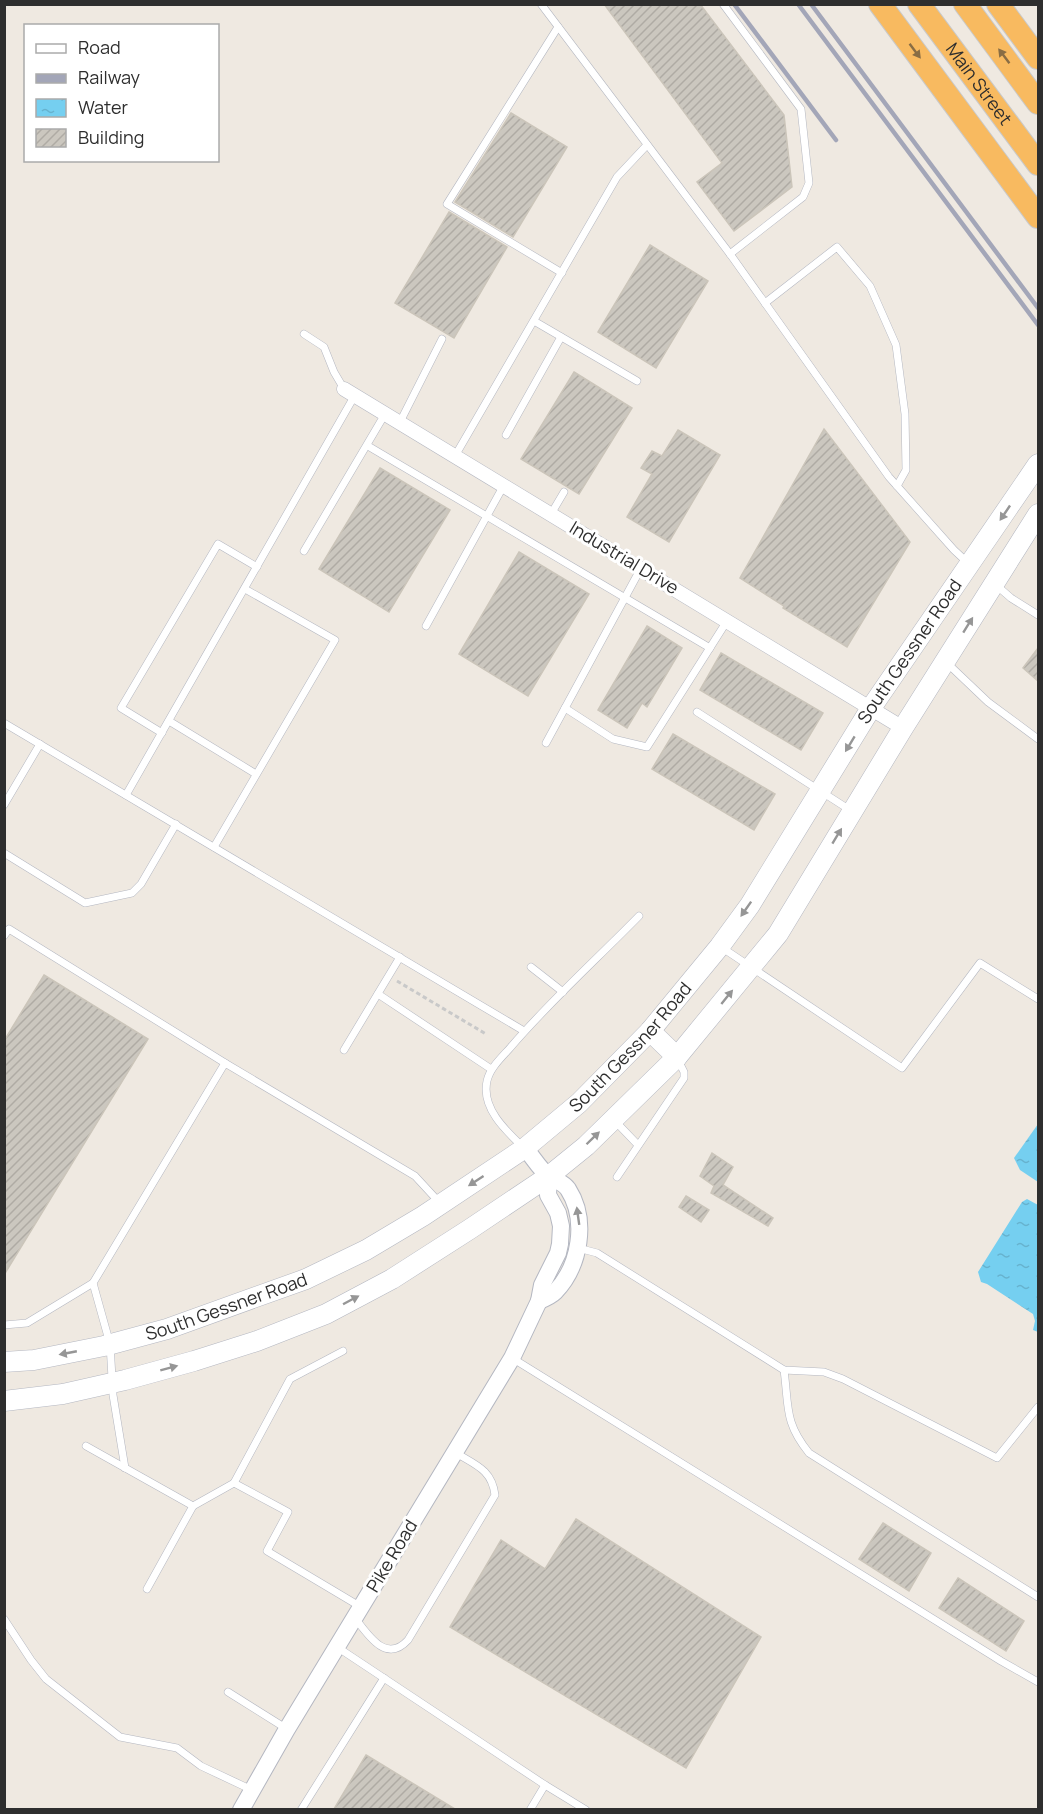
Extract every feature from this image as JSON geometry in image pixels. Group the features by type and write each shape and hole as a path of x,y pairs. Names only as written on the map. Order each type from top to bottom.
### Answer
{"highway":[{"path":"880,4 1038,217"},
{"name":"Main Street","path":"919,4 1038,164"},
{"name":"Main Street","path":"965,4 1038,103"},
{"path":"998,4 1038,58"}],"main road":[{"name":"South Gessner Road","path":"4,1362 34,1360 110,1344 186,1323 306,1279 366,1250 441,1204 525,1148 579,1103 650,1031 720,946 750,904 871,708 1038,464"},
{"name":"South Gessner Road","path":"4,1401 63,1394 194,1361 257,1341 326,1314 392,1279 549,1176 586,1146 677,1058 778,934 903,728 1038,514"},
{"path":"970,564 994,583"},
{"path":"918,640 945,662"},
{"path":"650,1031 677,1058"}],"street":[{"name":"Industrial Drive","path":"350,392 903,728"},
{"name":"Pike Road","path":"525,1148 549,1176 563,1183 576,1204 580,1231 573,1265 554,1292 539,1301"},
{"name":"Pike Road","path":"241,1809 513,1358 539,1301 542,1285 560,1244 561,1226 558,1213 548,1195 549,1176"},
{"path":"560,1244 578,1248"}],"lane":[{"path":"541,4 730,254 897,486 954,550 970,564"},
{"path":"723,4 801,109 808,183 808,190 803,197 730,254"},
{"path":"558,27 447,204 562,273"},
{"path":"455,456 618,177 647,145"},
{"path":"765,303 837,247 870,286 896,345 905,414 906,470 897,486"},
{"path":"534,321 637,381"},
{"path":"126,795 245,590 350,392 334,372 324,347 304,334"},
{"path":"506,435 561,337"},
{"path":"400,422 442,339"},
{"path":"304,552 368,446 385,413"},
{"path":"368,446 710,648"},
{"path":"426,626 504,486"},
{"path":"551,514 564,492"},
{"path":"162,733 121,708 218,544 257,567"},
{"path":"546,743 641,568"},
{"path":"994,583 1011,598 1038,615"},
{"path":"214,847 335,640 245,590"},
{"path":"565,708 613,739 647,747 727,621"},
{"path":"945,662 988,702 1038,739"},
{"path":"697,712 852,812"},
{"path":"169,721 256,774"},
{"path":"4,723 524,1031"},
{"path":"4,805 40,744"},
{"path":"4,853 85,903 132,893 141,884 176,824"},
{"path":"525,1148 505,1129 493,1112 487,1098 486,1083 491,1069 524,1031 639,916"},
{"path":"4,936 7,928 225,1063 415,1176 441,1204"},
{"path":"720,946 902,1068 980,963 1038,999"},
{"path":"344,1050 400,957"},
{"path":"531,967 563,992"},
{"path":"378,994 491,1069"},
{"path":"617,1177 684,1078 684,1072 677,1058"},
{"path":"4,1325 27,1323 93,1283 225,1063"},
{"path":"614,1119 638,1145"},
{"path":"578,1248 597,1253 784,1370 824,1372 843,1379 997,1458 1038,1407"},
{"path":"93,1283 110,1344 112,1383 124,1468"},
{"path":"147,1589 193,1506 234,1483 290,1379 343,1352"},
{"path":"513,1358 1000,1661 1038,1682"},
{"path":"784,1370 791,1427 809,1453 1038,1597"},
{"path":"86,1446 193,1506"},
{"path":"234,1483 288,1512 267,1551 358,1612 374,1641 382,1647 401,1648 495,1495 490,1476 479,1466 455,1452"},
{"path":"4,1619 46,1679 120,1737 177,1748 201,1766 252,1790"},
{"path":"337,1647 545,1785 586,1809"},
{"path":"301,1809 384,1678"},
{"path":"228,1692 287,1730"},
{"path":"530,1809 545,1785"}],"path":[{"path":"389,976 486,1035"}],"water":[{"path":"1038,1124 1038,1182 1020,1170 1014,1158"},
{"path":"1027,1199 1038,1205 1038,1332 1033,1330 1035,1321 1033,1314 981,1282 978,1272 1022,1202"}],"building":[{"path":"604,4 700,4 784,115 792,187 734,231 697,182 722,163"},
{"path":"511,113 567,147 513,237 455,202"},
{"path":"449,212 507,247 454,338 395,303"},
{"path":"650,245 708,281 656,368 598,332"},
{"path":"574,372 632,408 579,494 521,459"},
{"path":"824,429 910,542 847,647 783,608 784,606 740,578"},
{"path":"678,430 720,455 669,542 627,517 652,474 641,468 652,451 662,456"},
{"path":"380,468 450,510 389,612 319,569"},
{"path":"519,552 589,594 528,696 459,654"},
{"path":"647,626 682,648 647,707 642,703 627,728 598,710"},
{"path":"1038,648 1038,681 1023,668"},
{"path":"721,653 823,713 801,750 700,690"},
{"path":"673,734 775,794 754,830 652,769"},
{"path":"44,975 148,1039 4,1275 4,1041"},
{"path":"712,1153 733,1167 723,1185 773,1218 768,1226 711,1193 714,1186 700,1176"},
{"path":"686,1196 709,1210 701,1222 679,1207"},
{"path":"576,1519 761,1637 686,1768 450,1627 501,1540 545,1569"},
{"path":"883,1523 931,1553 909,1591 859,1559"},
{"path":"958,1578 1024,1621 1006,1651 939,1608"},
{"path":"366,1755 455,1809 334,1809"}],"railway":[{"path":"734,4 836,140"},
{"path":"798,4 1038,325"},
{"path":"811,4 1038,308"}]}
